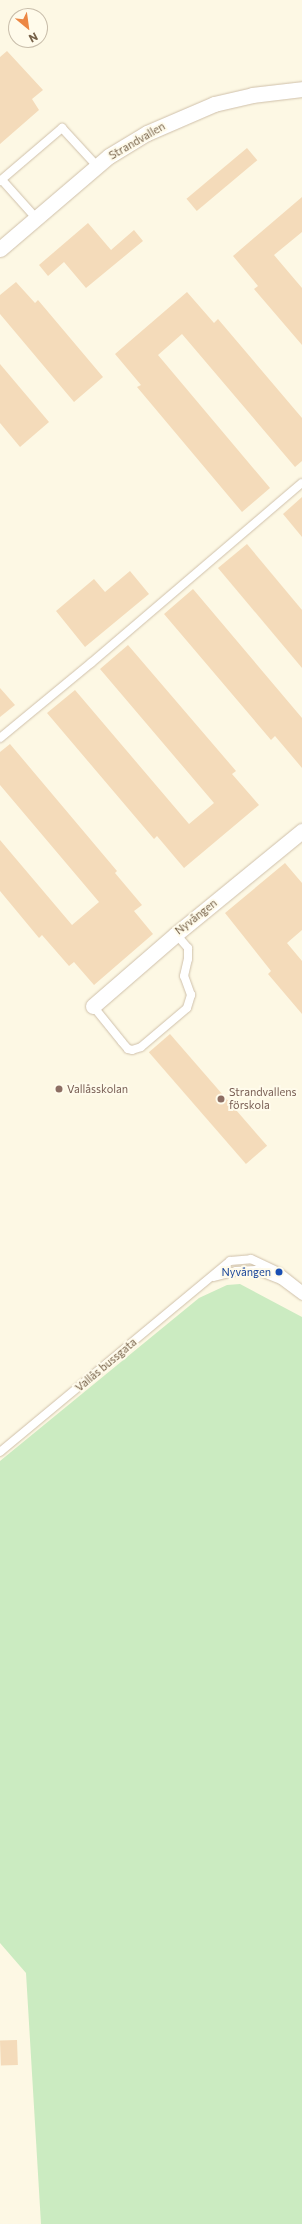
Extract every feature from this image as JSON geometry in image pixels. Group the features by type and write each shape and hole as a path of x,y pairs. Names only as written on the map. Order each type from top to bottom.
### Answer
{"street":[{"name":"Strandvallen","path":"0,249 109,156 147,133 214,104 252,95 302,90"},
{"name":"Nyvången","path":"92,1006 176,934 302,831"}],"lane":[{"path":"36,218 1,180 62,128 97,166"},
{"path":"0,738 91,663 302,483"},
{"path":"92,1006 128,1049 132,1050 141,1047 187,1008 191,995 184,976 188,959 188,948 176,934"},
{"name":"Vallås bussgata","path":"0,1452 230,1261 251,1259 279,1272 302,1290"},
{"name":"Vallås bussgata","path":"211,1278 236,1271 256,1270 281,1280 302,1296"}],"green space":[{"path":"240,1284 302,1317 302,2224 41,2224 26,1973 0,1943 0,1461 199,1298 227,1285"}],"building":[{"path":"7,51 43,90 32,99 39,110 0,144 0,57"},
{"path":"247,148 257,160 197,211 186,199"},
{"path":"302,197 302,232 274,255 302,288 302,345 254,289 258,286 233,256"},
{"path":"88,223 111,250 134,230 143,241 86,288 64,262 48,276 39,265"},
{"path":"16,282 35,303 38,300 103,377 74,402 0,314 0,295"},
{"path":"187,292 214,323 218,319 302,418 302,461 295,467 182,334 158,355 270,488 242,512 137,387 141,385 115,354"},
{"path":"0,364 49,422 20,447 0,423"},
{"path":"302,497 302,537 283,514"},
{"path":"247,544 302,610 302,668 218,568"},
{"path":"130,571 149,594 85,647 56,611 94,579 105,592"},
{"path":"193,589 302,718 302,768 275,736 271,740 164,614"},
{"path":"128,645 236,771 232,774 259,805 184,868 157,836 154,839 47,713 75,690 189,824 214,803 100,669"},
{"path":"0,688 15,705 0,717"},
{"path":"10,744 117,871 115,873 142,905 134,911 153,934 94,985 74,962 69,966 42,935 39,938 0,891 0,840 72,925 99,902 0,785 0,752"},
{"path":"285,863 302,883 302,930 287,943 302,961 302,1014 268,974 271,971 225,913"},
{"path":"170,1034 267,1146 246,1164 149,1052"},
{"path":"17,2040 18,2065 1,2066 0,2041"}],"place":[{"name":"Vallåsskolan","path":"59,1089"},
{"name":"Strandvallens förskola","path":"221,1099"},
{"name":"Nyvången","path":"279,1272"}]}
